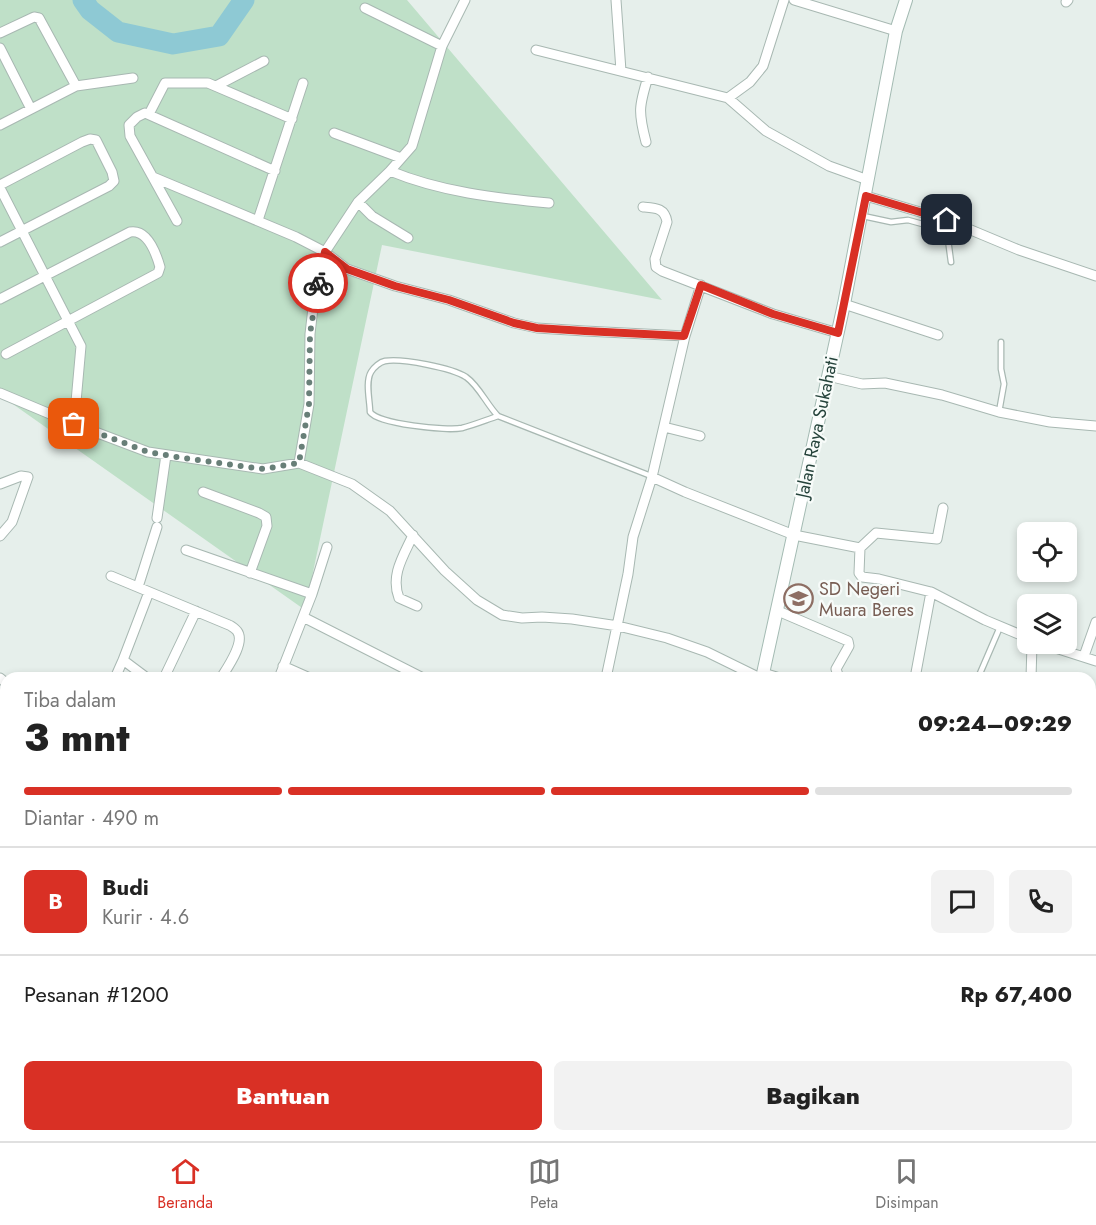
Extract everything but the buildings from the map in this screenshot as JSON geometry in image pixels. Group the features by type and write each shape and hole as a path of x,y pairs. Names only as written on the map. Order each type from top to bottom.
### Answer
{"main road":[{"name":"Jalan Raya Sukahati","path":"763,672 838,333 896,31 906,0"}],"street":[{"path":"299,463 309,404 310,334 314,299 325,252 358,202 412,146 442,46 465,0"},
{"path":"616,0 621,72"},
{"path":"728,98 750,82 764,66 784,0"},
{"path":"794,0 896,31"},
{"path":"365,8 442,46"},
{"path":"0,33 34,17 39,18 76,87"},
{"path":"0,48 31,109"},
{"path":"536,50 728,98 766,131 829,166 868,180"},
{"path":"216,86 264,61"},
{"path":"646,142 639,116 640,103 648,77"},
{"path":"0,125 76,87 133,78"},
{"path":"149,114 165,83 208,83 292,120"},
{"path":"258,220 303,83"},
{"path":"177,221 130,136 128,128 137,117 145,113 149,114 275,171"},
{"path":"334,133 401,158"},
{"path":"0,242 23,231 109,186 114,181 112,172 96,141 90,139 82,142 0,187 23,231 69,319 81,346 74,424"},
{"path":"390,171 442,188 496,198 549,202"},
{"path":"153,177 258,220 325,252 347,269 395,286 449,300 514,323 537,328 684,336"},
{"path":"866,196 947,220 1019,250 1096,276"},
{"path":"358,202 372,216 408,238"},
{"path":"644,207 660,208 664,211 668,222 655,259 656,267 662,271 773,314 838,333"},
{"path":"0,299 130,232 137,231 144,234 159,267 158,273 6,354"},
{"path":"607,672 618,626 633,537 652,477 684,336 701,285"},
{"path":"844,304 938,335"},
{"path":"828,376 862,384 885,383 942,395 999,412 1050,422 1096,426"},
{"path":"0,393 148,452 263,469 299,463 352,484 390,511 445,571 477,600 502,615 522,618 572,619 618,626 668,638 752,672"},
{"path":"664,427 700,436"},
{"path":"138,587 157,523 166,455"},
{"path":"0,484 21,476 28,477 12,522 0,536"},
{"path":"652,477 794,536 860,548"},
{"path":"203,492 266,517 267,526 250,573"},
{"path":"943,508 937,539 876,533 860,548 860,576 931,592 1017,634"},
{"path":"413,535 397,572 395,587 399,597 417,606"},
{"path":"281,672 312,594 327,547"},
{"path":"186,550 312,594"},
{"path":"111,576 237,630 240,638 238,649 225,672"},
{"path":"118,672 149,591"},
{"path":"916,672 931,592"},
{"path":"167,672 196,611"},
{"path":"778,611 848,641 849,646 836,669 837,672"},
{"path":"303,617 411,672"},
{"path":"1084,656 1096,622"},
{"path":"1031,672 1032,654"},
{"path":"1077,654 1096,661"},
{"path":"123,660 139,672"},
{"path":"283,666 296,672"}],"lane":[{"path":"862,216 891,222 908,220 948,232 951,262"},
{"path":"999,412 1004,384 1001,369 1001,342"},
{"path":"498,416 461,428 443,429 379,419 373,417 370,412 368,377 373,369 383,361 399,360 464,375 498,416 652,477"},
{"path":"981,672 1000,627"}],"green space":[{"path":"0,0 407,0 662,300 382,245 305,610 0,395"}],"waterway":[{"path":"83,0 90,10 118,32 173,44 219,36 244,0"}],"way so far":[{"path":"74,424 148,452 263,469 299,463 309,404 310,334 318,283"}],"place":[{"name":"SD Negeri Muara Beres","path":"798,599"}],"route":[{"path":"318,283 325,252 347,269 395,286 449,300 514,323 537,328 684,336 701,285 773,314 838,333 866,196 947,220"}]}
